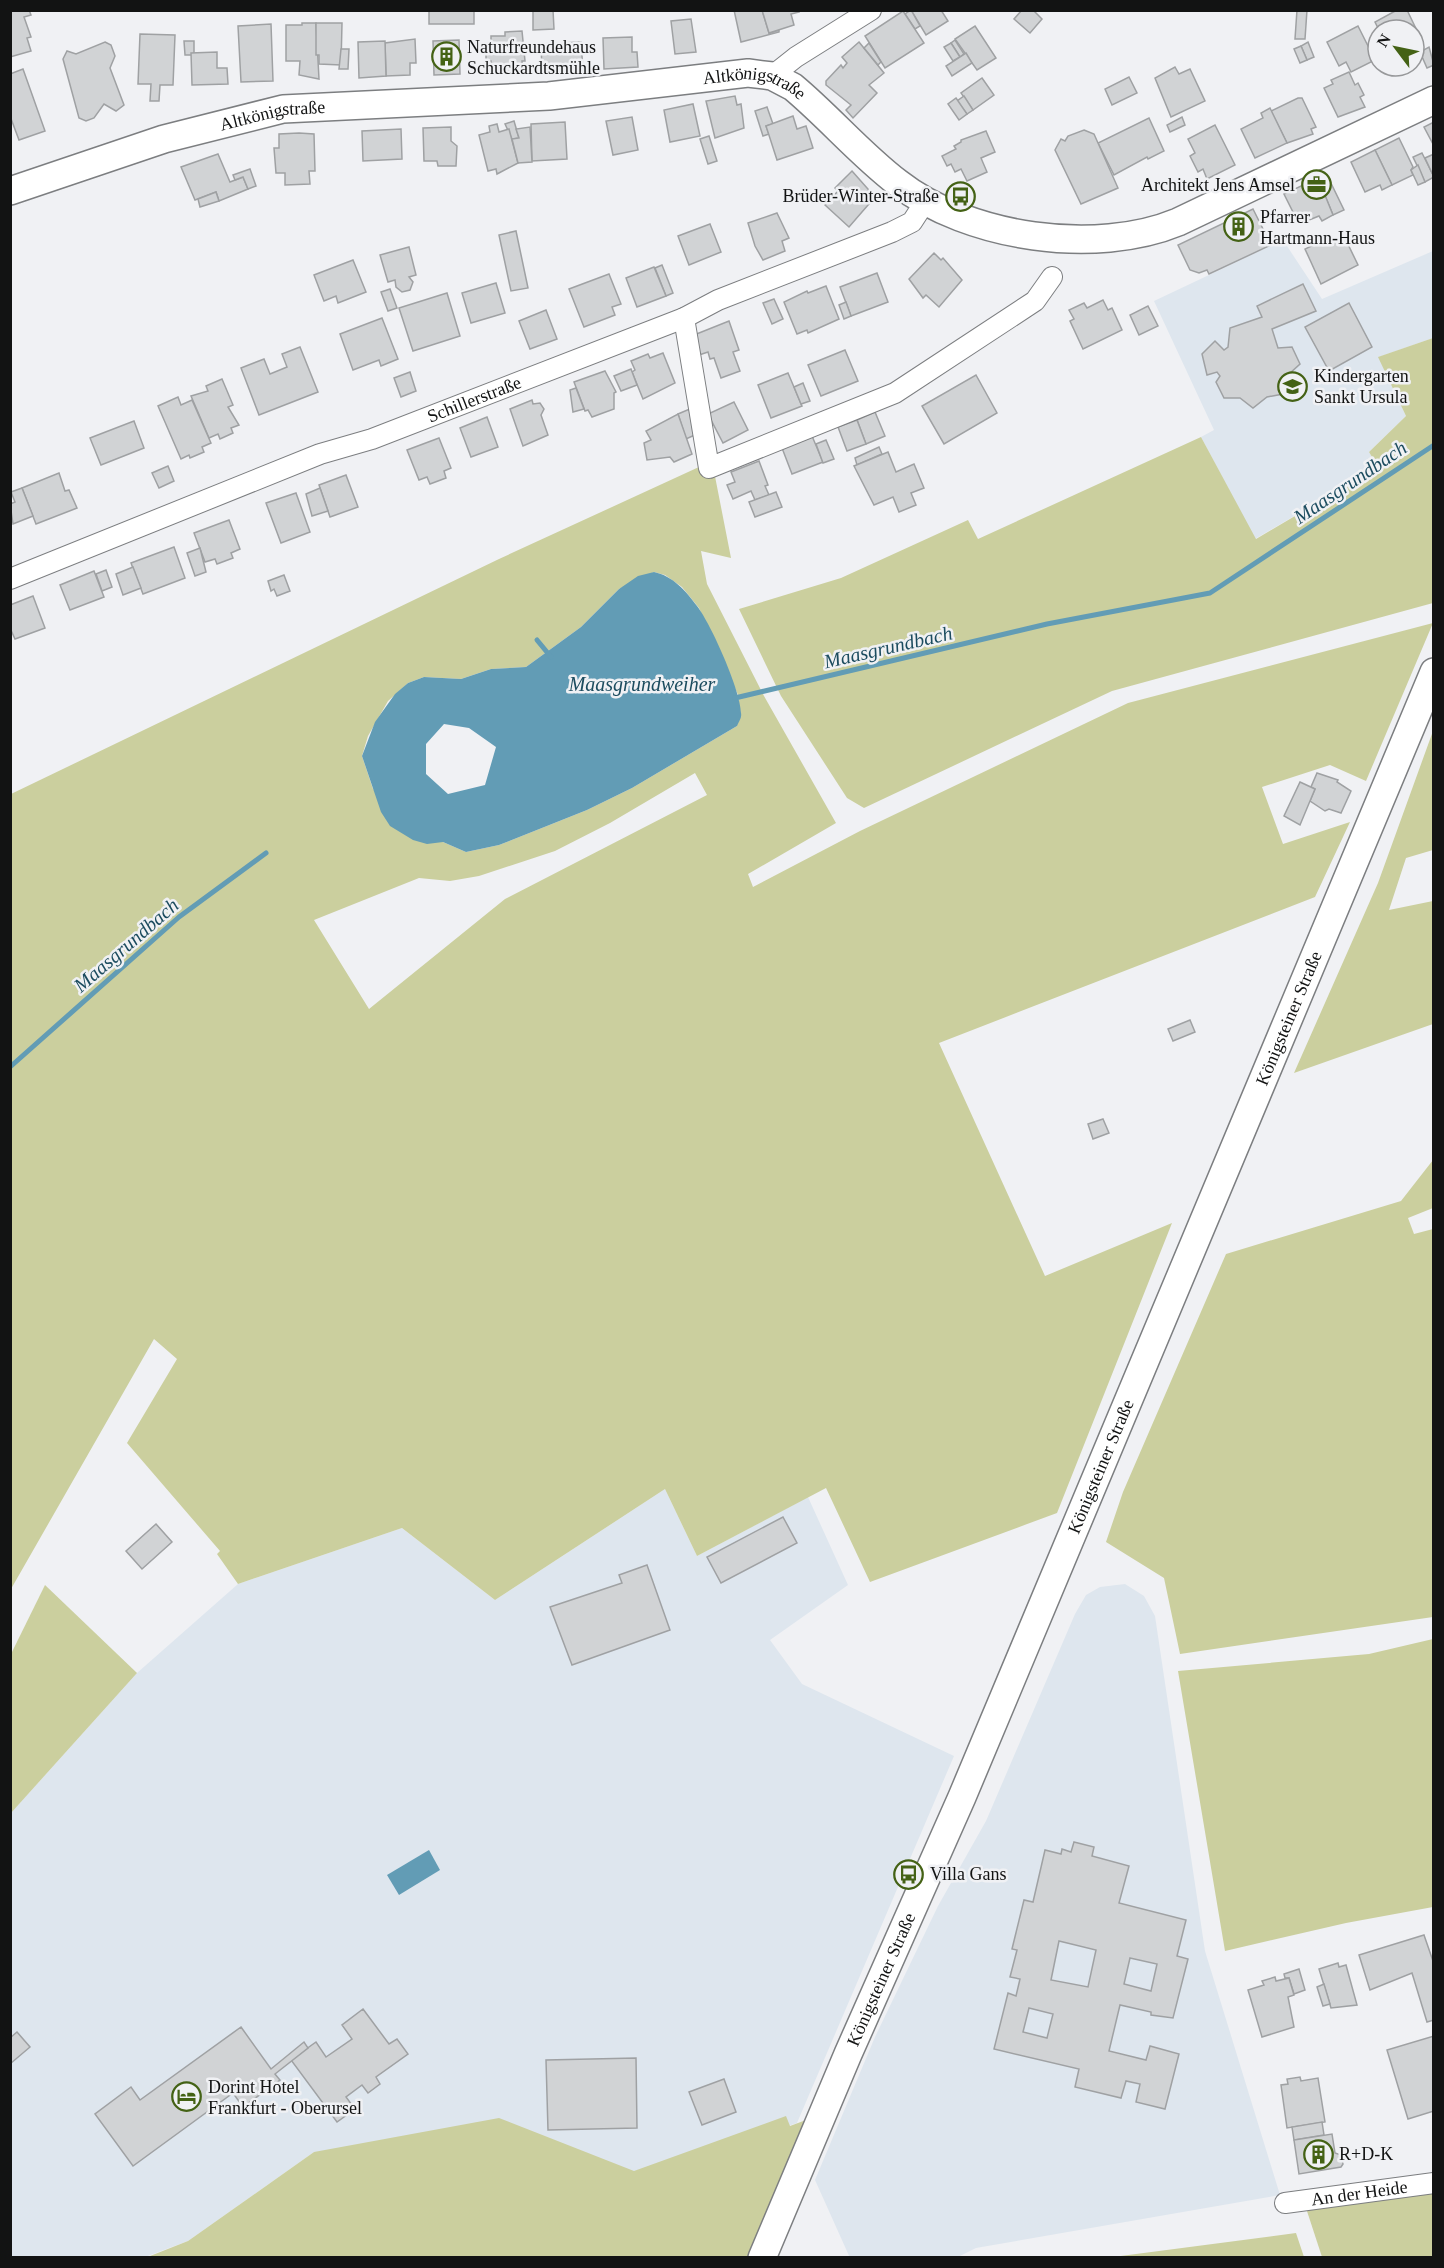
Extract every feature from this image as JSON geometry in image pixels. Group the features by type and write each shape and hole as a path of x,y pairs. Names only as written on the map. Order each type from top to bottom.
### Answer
{"main road":[{"name":"Altkönigstraße","path":"10,191 164,139 283,109 549,96 748,73 772,76 793,87 897,183 925,202 976,223 1028,235 1071,238 1135,236 1178,222 1434,100"},
{"name":"Königsteiner Straße","path":"762,2258 839,2074 963,1797 1434,672"}],"street":[{"path":"772,76 796,57 872,10"},
{"name":"Schillerstraße","path":"10,579 320,454 372,439 684,318 718,300 892,232 912,222 925,202"},
{"path":"684,318 709,468 895,393 1035,301 1052,277"},
{"name":"An der Heide","path":"1286,2204 1434,2183"}],"shaded area":[{"name":"Kindergarten Sankt Ursula","path":"1283,240 1322,299 1433,251 1433,338 1379,357 1406,416 1369,452 1378,467 1255,539 1201,437 1214,430 1154,301"},
{"path":"665,1489 697,1556 808,1497 848,1585 770,1640 802,1684 954,1756 797,2123 647,2176 314,2152 188,2241 145,2257 11,2258 11,1813 137,1673 238,1584 402,1528 495,1600"},
{"path":"1125,1584 1144,1596 1155,1616 1205,1951 1280,2195 976,2248 958,2257 850,2258 815,2180 875,2037 938,1906 986,1821 1075,1614 1086,1595 1100,1587"}],"green space":[{"path":"1433,338 1433,603 1112,691 864,808 847,798 781,696 739,609 841,578 968,520 978,539 1201,437 1256,539 1378,467 1369,452 1406,416 1378,357"},
{"path":"712,461 731,558 701,551 707,584 764,696 836,823 748,874 753,887 860,831 1128,703 1433,623 1366,781 1330,765 1262,787 1283,844 1350,822 1315,897 939,1043 1045,1276 1172,1223 1057,1513 870,1582 826,1488 697,1556 665,1489 495,1600 402,1528 238,1584 217,1554 220,1551 127,1443 177,1359 154,1339 11,1589 11,794 499,559","holes":["654,572 665,575 682,587 699,608 739,697 737,726 632,788 587,810 499,845 466,852 443,842 373,789 362,756 368,736 388,701 408,683 424,677 461,679 491,669 526,667 581,627 619,589","695,773 707,795 505,899 369,1009 314,920 419,878 450,881 479,876 555,851 610,823"]},
{"path":"1433,731 1433,850 1406,858 1389,910 1433,901 1433,1024 1294,1073 1378,883"},
{"path":"1433,1160 1433,1208 1408,1218 1414,1234 1433,1229 1433,1617 1180,1654 1164,1578 1106,1542 1123,1492 1226,1254 1401,1201"},
{"path":"45,1585 137,1673 11,1813 11,1654"},
{"path":"1433,1639 1433,1907 1346,1923 1225,1951 1178,1671 1369,1654"},
{"path":"786,2116 790,2126 806,2120 750,2257 145,2258 188,2241 314,2152 499,2118 634,2171"},
{"path":"1433,2182 1433,2257 1322,2257 1305,2205"},
{"path":"1296,2233 1304,2257 1113,2257"}],"water":[{"name":"Maasgrundweiher","path":"654,572 667,577 684,590 703,615 724,658 740,703 741,718 737,726 632,788 587,810 499,845 466,852 443,842 427,844 413,840 390,826 381,812 362,756 375,722 395,694 408,683 424,677 461,679 491,669 526,667 581,627 619,589 638,576","holes":["444,724 469,728 496,747 485,785 448,794 426,774 426,744"]},
{"path":"429,1850 440,1870 399,1895 387,1875"}],"building":[{"path":"10,10 29,10 31,15 24,17 31,37 27,38 31,51 10,57"},
{"path":"429,10 474,10 474,24 429,24"},
{"path":"533,10 553,10 554,29 533,30"},
{"path":"734,10 762,10 769,33 779,30 779,32 741,42"},
{"path":"762,10 798,10 799,12 791,14 794,25 769,33"},
{"path":"911,10 941,10 948,21 926,35"},
{"path":"911,10 920,26 915,29 905,14"},
{"path":"1022,10 1033,10 1042,19 1030,33 1014,19"},
{"path":"1297,10 1307,10 1305,39 1295,39"},
{"path":"1397,10 1407,10 1411,18 1382,18"},
{"path":"903,11 924,43 885,68 865,36"},
{"path":"691,19 696,52 675,54 671,21"},
{"path":"302,23 316,23 319,79 299,75 300,61 286,61 286,25 302,25"},
{"path":"316,23 342,23 341,65 319,64 319,55 316,55"},
{"path":"271,24 273,81 241,82 238,26"},
{"path":"975,26 996,58 977,70 955,39"},
{"path":"1358,26 1366,42 1366,64 1351,72 1346,62 1339,66 1327,42"},
{"path":"522,31 525,61 522,61 523,71 492,72 491,61 486,61 486,48 491,48 491,36 505,36 505,32"},
{"path":"140,34 175,35 173,85 160,85 159,101 150,101 151,84 138,84"},
{"path":"632,37 632,52 637,52 638,67 604,69 603,38"},
{"path":"415,39 416,63 410,63 410,75 386,76 385,43"},
{"name":"Naturfreundehaus Schuckardtsmühle","path":"459,40 460,74 434,75 433,41"},
{"path":"955,40 964,54 960,57 951,43"},
{"path":"184,41 194,41 194,53 191,55 185,55"},
{"path":"385,41 386,76 359,78 358,42"},
{"path":"105,42 111,45 115,56 110,68 124,105 116,111 104,104 94,118 86,121 79,118 63,59 67,51 76,54"},
{"path":"581,42 583,70 542,72 541,44"},
{"path":"859,42 884,73 869,85 877,93 853,118 846,110 851,105 826,85 826,81 841,65 843,68 847,63 842,57"},
{"path":"1308,42 1314,57 1307,60 1301,46"},
{"path":"869,43 881,62 878,65 864,48"},
{"path":"951,43 960,57 953,61 944,47"},
{"path":"1301,46 1307,60 1300,63 1294,49"},
{"path":"1429,47 1434,65 1427,68 1426,66 1426,49"},
{"path":"341,49 349,49 348,69 339,69"},
{"path":"217,52 217,68 227,68 228,84 192,85 191,53"},
{"path":"966,53 972,63 952,76 946,66"},
{"path":"1175,67 1179,74 1190,69 1205,101 1171,117 1155,78"},
{"path":"23,69 45,131 19,140 10,116 10,74"},
{"path":"1349,72 1355,85 1358,83 1364,95 1360,97 1365,107 1338,117 1324,88 1333,84 1331,80"},
{"path":"1129,77 1137,93 1112,105 1105,89"},
{"path":"982,78 994,95 973,110 961,93"},
{"path":"735,96 737,105 741,104 744,128 715,138 706,101"},
{"path":"964,96 973,110 967,114 957,101"},
{"path":"956,98 967,114 959,120 948,104"},
{"path":"1302,98 1316,127 1311,129 1313,134 1287,143 1271,111"},
{"path":"693,104 700,136 670,142 664,110"},
{"path":"767,107 773,124 766,126 769,134 763,136 755,111"},
{"path":"1270,108 1287,143 1255,158 1241,129 1263,118 1261,113"},
{"path":"793,116 797,129 806,126 813,148 777,160 766,126"},
{"path":"632,117 638,150 613,155 606,121"},
{"path":"1182,117 1185,125 1170,132 1167,125"},
{"path":"1149,118 1164,151 1148,159 1147,157 1114,175 1098,143"},
{"path":"514,121 519,138 512,139 505,124"},
{"path":"565,122 567,159 532,161 531,124"},
{"path":"1434,122 1434,146 1424,127"},
{"path":"497,124 499,132 509,129 518,163 497,174 496,169 488,171 479,135 490,132 489,126"},
{"path":"1215,125 1235,165 1207,179 1203,169 1198,172 1190,156 1195,153 1188,139"},
{"path":"451,127 451,141 457,146 456,166 438,166 437,161 424,161 423,128"},
{"path":"530,127 532,162 518,163 512,139 519,138 516,129"},
{"path":"401,129 402,159 363,161 362,131"},
{"path":"1084,130 1094,134 1118,188 1081,204 1055,150 1061,139 1065,141 1068,136"},
{"path":"986,131 995,152 981,158 987,172 967,181 961,169 955,172 951,164 947,166 942,156 956,149 954,146 961,140"},
{"path":"279,134 314,134 315,171 309,171 310,184 285,185 285,173 276,173 274,148 279,148"},
{"path":"709,136 717,161 708,164 700,139"},
{"path":"1399,138 1413,167 1411,170 1413,175 1392,185 1375,150"},
{"path":"1375,150 1392,185 1382,190 1380,185 1365,192 1351,162"},
{"path":"1422,153 1434,177 1425,182 1413,157"},
{"path":"218,154 230,182 243,177 248,189 219,201 216,192 195,200 181,167"},
{"path":"1434,154 1434,173 1432,173 1425,158"},
{"path":"1418,165 1425,182 1418,185 1411,170"},
{"path":"250,169 256,186 248,189 243,177 235,180 233,175"},
{"path":"852,171 875,197 849,227 825,205 838,191 835,188"},
{"path":"1327,175 1344,210 1333,215 1318,179"},
{"path":"1318,178 1333,215 1322,221 1319,216 1299,224 1284,194"},
{"path":"216,192 219,201 200,207 198,199"},
{"name":"Pfarrer Hartmann-Haus","path":"1253,209 1271,245 1209,274 1207,270 1199,273 1190,270 1178,245"},
{"path":"777,213 789,238 782,241 785,251 763,260 755,246 748,223"},
{"path":"710,224 721,252 689,265 678,236"},
{"path":"516,231 528,288 511,291 499,235"},
{"path":"1344,236 1358,265 1321,284 1305,249 1330,237 1332,242"},
{"path":"409,247 416,275 409,277 413,282 410,290 402,292 396,287 395,280 388,282 380,255"},
{"path":"934,253 941,260 943,258 962,280 939,307 926,295 923,298 909,279"},
{"path":"353,260 366,292 338,303 336,296 324,301 314,275"},
{"path":"662,265 673,293 666,296 655,268"},
{"path":"654,267 666,296 637,307 626,278"},
{"path":"877,273 888,302 851,316 840,287"},
{"path":"609,274 621,304 612,307 615,315 584,327 569,289"},
{"path":"496,283 505,313 471,323 462,293"},
{"path":"1303,284 1316,311 1272,329 1278,348 1292,347 1300,364 1288,375 1283,394 1267,397 1253,408 1240,398 1224,398 1216,382 1220,376 1217,372 1207,375 1202,354 1215,341 1224,350 1228,347 1230,328 1262,317 1257,306"},
{"path":"826,286 839,319 808,333 807,330 797,334 784,302 807,291 808,293"},
{"path":"390,289 397,308 388,311 381,292"},
{"path":"447,293 460,336 413,351 399,308"},
{"path":"774,299 783,319 772,324 763,303"},
{"path":"1103,300 1108,310 1112,308 1122,330 1083,349 1070,321 1074,319 1069,310 1084,303 1087,308"},
{"path":"846,302 851,316 844,319 839,305"},
{"path":"1349,303 1372,347 1329,371 1305,327"},
{"path":"1148,306 1158,326 1139,335 1130,315"},
{"path":"546,310 557,339 530,349 519,321"},
{"path":"382,318 398,359 381,366 379,360 353,370 340,334"},
{"path":"729,321 739,350 733,352 740,371 721,378 714,358 710,359 708,352 693,357 689,337"},
{"path":"300,347 318,392 259,415 241,368 264,359 270,374 287,367 282,354"},
{"path":"845,350 858,381 821,396 808,365"},
{"path":"663,353 675,383 643,399 632,372 635,370 631,361 648,354 650,358"},
{"path":"631,369 637,385 621,391 614,376"},
{"path":"605,371 616,392 614,393 614,409 592,417 588,410 585,411 574,382"},
{"path":"410,372 416,391 401,397 394,378"},
{"path":"788,373 802,406 771,418 758,385"},
{"path":"976,375 997,413 944,444 922,406"},
{"path":"222,379 233,405 228,407 239,425 231,428 233,433 220,439 218,434 209,438 191,396 208,391 206,386"},
{"path":"803,383 810,401 801,404 794,387"},
{"path":"576,388 584,409 573,412 570,390"},
{"path":"178,397 181,405 192,400 211,443 202,447 204,452 190,458 189,455 181,459 158,406"},
{"path":"532,400 533,404 540,403 544,409 541,415 548,435 523,446 510,409"},
{"path":"734,402 748,430 723,443 708,414"},
{"path":"692,408 697,434 686,439 678,414"},
{"path":"875,412 885,436 866,444 857,420"},
{"path":"678,414 692,454 674,462 670,457 647,460 644,443 651,440 646,431"},
{"path":"487,417 498,447 471,457 460,428"},
{"path":"857,420 866,444 847,451 838,427"},
{"path":"134,421 144,448 101,465 90,438"},
{"path":"812,436 823,462 792,474 782,448"},
{"path":"439,438 451,468 444,471 446,478 430,484 427,477 419,480 407,450"},
{"path":"826,440 834,459 823,463 816,444"},
{"path":"879,447 882,454 857,465 855,458"},
{"path":"888,452 896,472 914,464 924,488 911,493 916,505 899,512 893,497 874,505 854,466"},
{"path":"759,461 768,485 765,486 769,495 755,500 751,491 733,499 727,485 735,482 731,472"},
{"path":"168,466 174,481 159,488 152,473"},
{"path":"59,473 65,491 69,490 77,508 36,524 22,488"},
{"path":"346,475 358,507 330,517 319,485"},
{"path":"22,488 33,516 13,524 10,504 15,502 11,492"},
{"path":"320,488 328,511 312,516 306,494"},
{"path":"776,492 782,507 755,517 749,502"},
{"path":"296,493 310,532 281,543 266,503"},
{"path":"229,520 240,549 231,553 233,558 217,564 215,559 205,562 194,533"},
{"path":"174,547 185,578 143,594 131,563"},
{"path":"200,548 206,572 195,576 187,553"},
{"path":"133,567 141,588 123,595 116,574"},
{"path":"106,570 112,587 102,591 96,574"},
{"path":"94,571 104,597 70,610 60,585"},
{"path":"284,575 290,591 277,596 274,589 271,591 268,581"},
{"path":"33,596 45,628 15,639 10,628 10,605"},
{"path":"1317,773 1338,780 1337,782 1351,791 1341,813 1329,809 1325,811 1310,801 1315,789 1311,787"},
{"path":"1300,782 1315,789 1300,825 1284,816"},
{"path":"1190,1020 1195,1032 1173,1041 1168,1029"},
{"path":"1103,1119 1109,1133 1093,1139 1088,1124"},
{"path":"783,1517 797,1543 721,1583 707,1557"},
{"path":"156,1524 172,1542 142,1569 126,1551"},
{"path":"647,1565 670,1630 572,1665 550,1607 622,1583 619,1575"},
{"path":"1074,1842 1094,1847 1092,1856 1129,1866 1119,1903 1186,1920 1177,1956 1188,1959 1173,2018 1151,2015 1151,2012 1120,2005 1109,2051 1146,2060 1150,2046 1179,2054 1165,2109 1136,2102 1140,2084 1126,2081 1121,2098 1075,2087 1079,2069 994,2049 1008,1993 1016,1996 1020,1979 1010,1977 1017,1950 1012,1949 1024,1900 1033,1902 1045,1850 1061,1854 1062,1849 1071,1852","holes":["1059,1941 1096,1950 1088,1987 1051,1980","1130,1958 1157,1964 1151,1991 1124,1984","1029,2008 1053,2014 1047,2038 1023,2032"]},
{"path":"1424,1935 1434,1964 1434,2020 1427,2022 1412,1973 1370,1990 1359,1955"},
{"path":"1338,1963 1339,1967 1346,1965 1357,2005 1331,2008 1319,1969"},
{"path":"1299,1969 1305,1990 1294,1994 1289,1978 1285,1978 1284,1974"},
{"path":"1275,1977 1276,1981 1289,1978 1294,1995 1288,1997 1294,2027 1262,2037 1248,1990 1264,1985 1262,1981"},
{"path":"1324,1984 1330,2004 1323,2006 1317,1987"},
{"path":"363,2009 389,2044 397,2039 408,2054 376,2077 380,2084 368,2093 362,2085 346,2097 355,2109 337,2122 291,2060 316,2042 326,2057 352,2039 342,2025"},
{"name":"Dorint Hotel Frankfurt - Oberursel","path":"241,2027 271,2069 304,2042 308,2048 275,2074 280,2080 243,2107 233,2093 133,2166 95,2114 131,2087 140,2100"},
{"path":"17,2032 30,2047 10,2064 10,2038"},
{"path":"1434,2036 1434,2111 1408,2119 1387,2050"},
{"path":"636,2058 637,2128 548,2130 546,2060"},
{"path":"1300,2077 1301,2081 1318,2078 1325,2122 1287,2128 1281,2085 1288,2084 1287,2079"},
{"path":"724,2079 736,2112 702,2125 689,2092"},
{"path":"1322,2122 1324,2135 1294,2140 1292,2127"},
{"name":"R+D-K","path":"1332,2134 1335,2153 1341,2155 1343,2164 1341,2167 1299,2174 1294,2140"}],"waterway":[{"name":"Maasgrundbach","path":"735,698 1047,624 1210,593 1434,445"},
{"path":"537,640 551,657"},
{"name":"Maasgrundbach","path":"10,1067 179,917 266,853"}],"place":[{"name":"Naturfreundehaus Schuckardtsmühle","path":"446,57"},
{"name":"Architekt Jens Amsel","path":"1316,185"},
{"name":"Brüder-Winter-Straße","path":"960,196"},
{"name":"Pfarrer Hartmann-Haus","path":"1239,227"},
{"name":"Kindergarten Sankt Ursula","path":"1293,386"},
{"name":"Villa Gans","path":"909,1874"},
{"name":"Dorint Hotel Frankfurt - Oberursel","path":"187,2097"},
{"name":"R+D-K","path":"1318,2154"}]}
